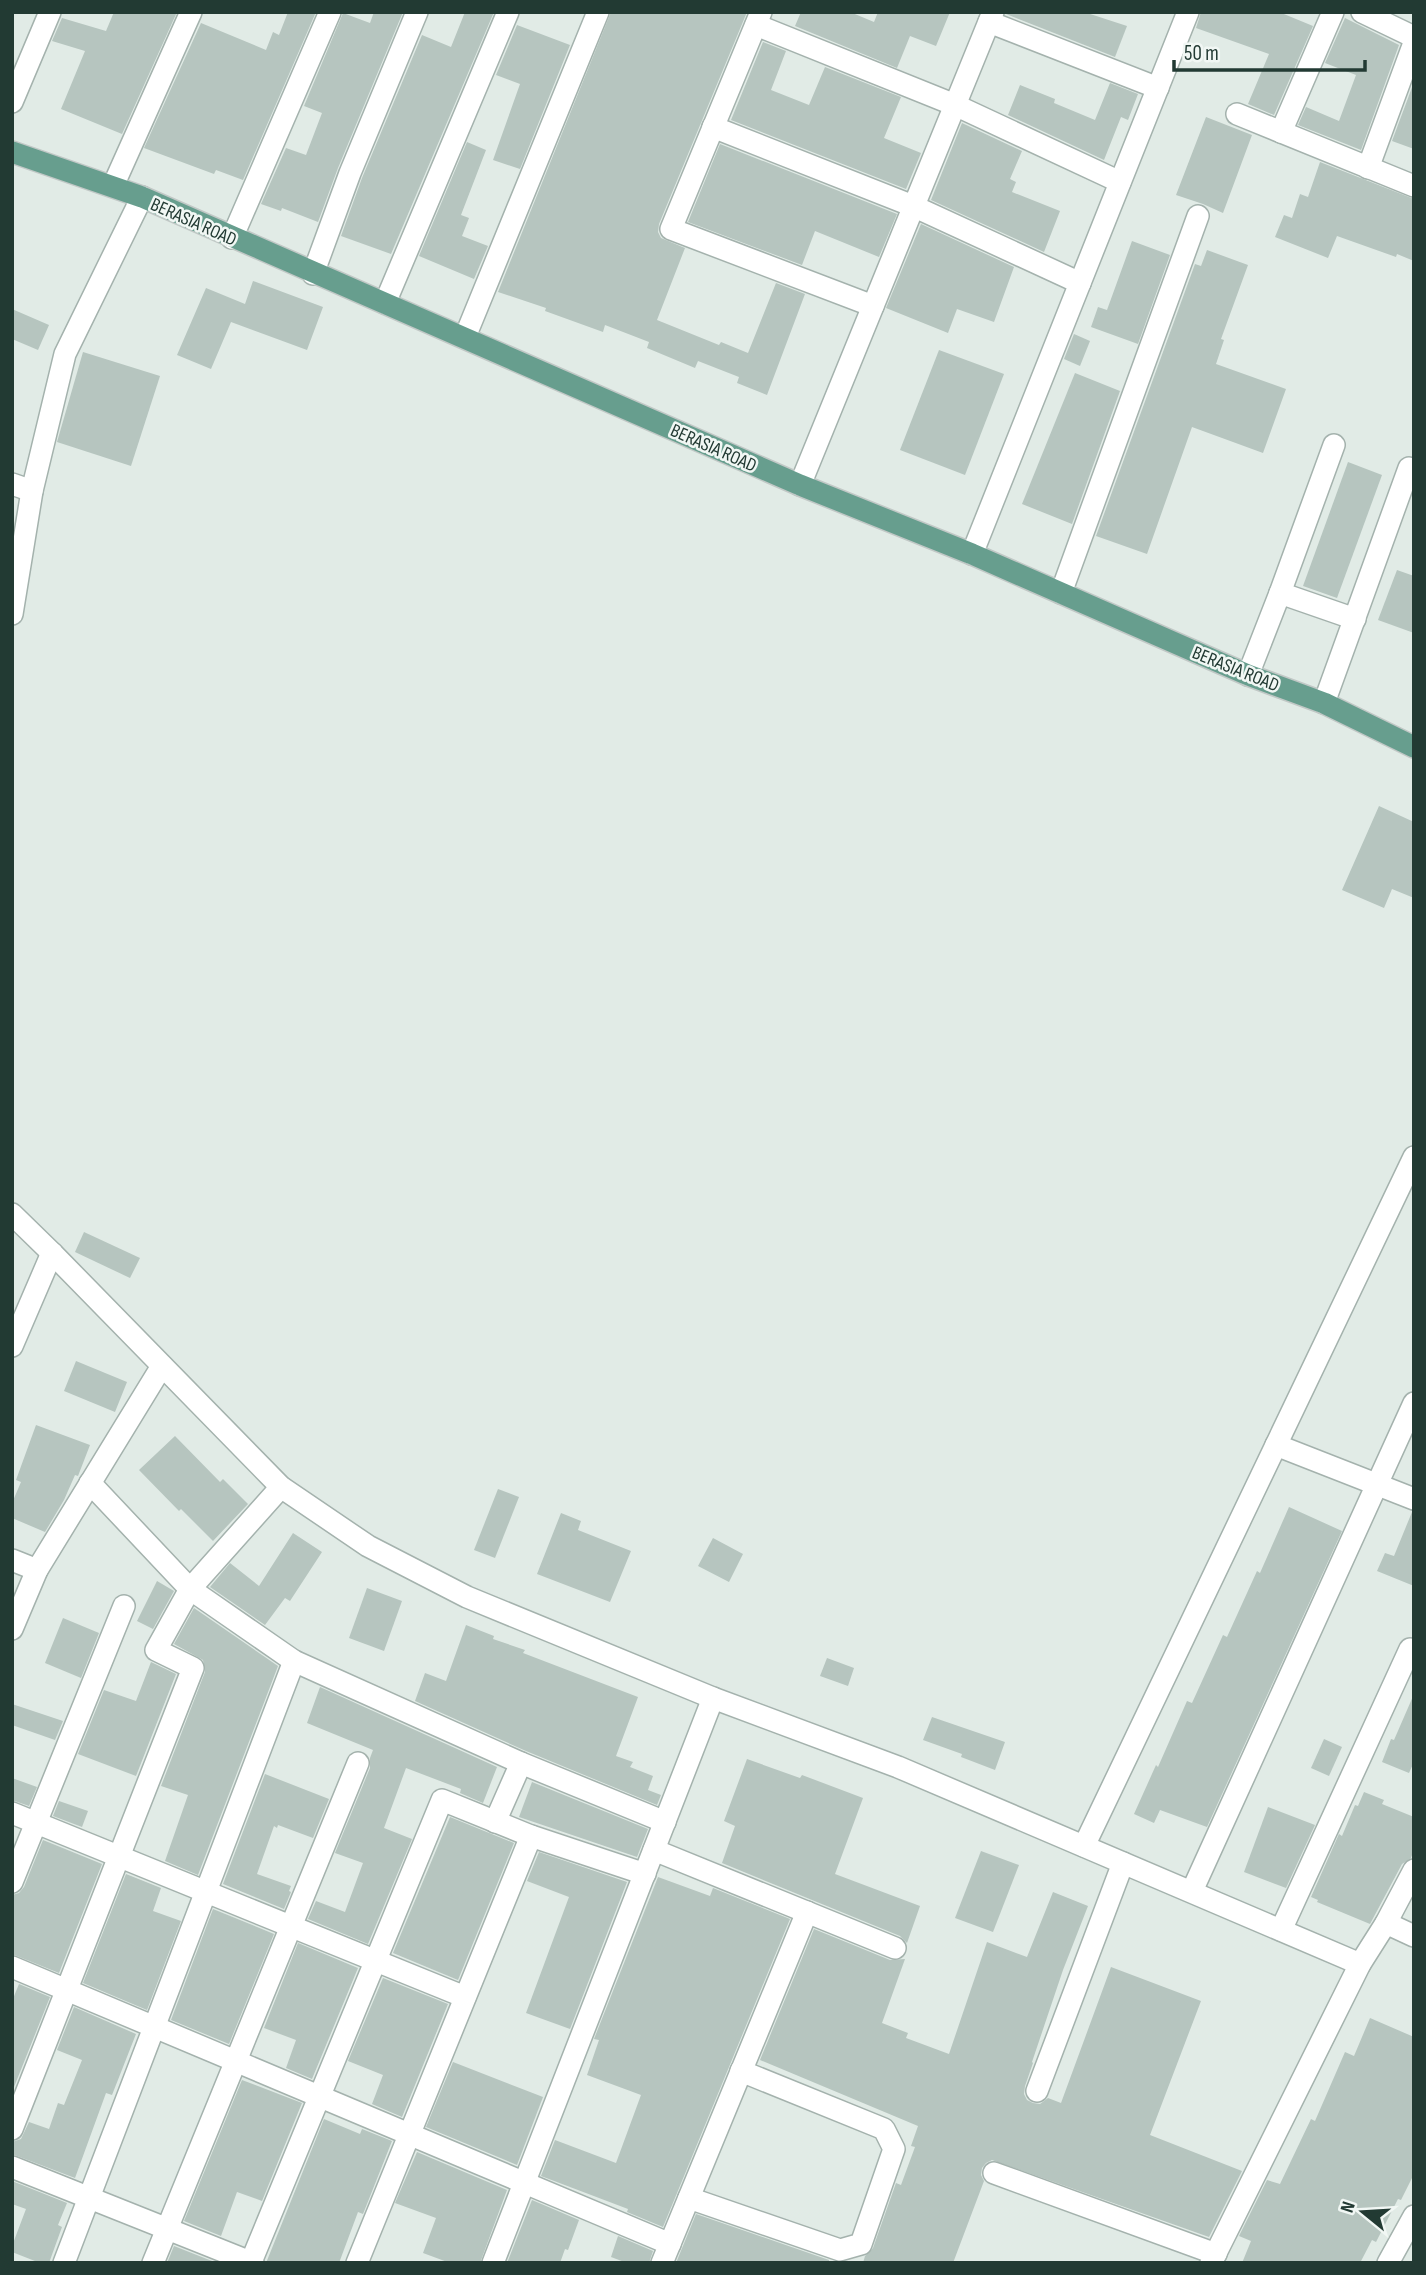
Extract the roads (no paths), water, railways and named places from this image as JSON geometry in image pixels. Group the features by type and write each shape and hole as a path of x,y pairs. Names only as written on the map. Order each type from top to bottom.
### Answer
{"main road":[{"name":"BERASIA ROAD","path":"12,152 142,197 800,485 972,554 1248,675 1324,703 1414,747"}],"street":[{"path":"12,102 50,12"},
{"path":"113,186 191,12"},
{"path":"232,237 330,12"},
{"path":"313,274 350,173 417,12"},
{"path":"385,303 508,12"},
{"path":"465,337 598,12"},
{"path":"972,554 1188,12"},
{"path":"1281,132 1333,12"},
{"path":"1362,12 1414,37"},
{"path":"800,485 955,105 988,16 1158,88"},
{"path":"873,306 671,229 759,19 955,105 1120,182"},
{"path":"1368,168 1414,43"},
{"path":"1237,114 1414,186"},
{"path":"713,127 914,206 1080,283"},
{"path":"12,614 22,487 65,354 142,197"},
{"path":"1061,593 1198,216"},
{"path":"1248,675 1334,445"},
{"path":"1324,703 1409,468"},
{"path":"1280,593 1355,619"},
{"path":"1084,1846 1414,1157"},
{"path":"12,1214 281,1487 368,1546 467,1597 713,1698 898,1767 1360,1964"},
{"path":"12,1346 52,1253"},
{"path":"12,1629 37,1570 162,1366"},
{"path":"1192,1891 1414,1403"},
{"path":"1276,1445 1414,1499"},
{"path":"90,1483 190,1589 294,1661 521,1763 664,1822"},
{"path":"12,2129 192,1668 156,1650 190,1589 281,1487"},
{"path":"12,1560 37,1570"},
{"path":"12,1882 124,1606"},
{"path":"1281,1930 1410,1649"},
{"path":"64,2263 294,1661"},
{"path":"493,2263 713,1698"},
{"path":"153,2263 358,1763"},
{"path":"495,1822 521,1763"},
{"path":"12,2167 252,2262 442,1800 531,1836 645,1874"},
{"path":"12,1813 465,1997"},
{"path":"357,2263 531,1836"},
{"path":"654,1850 895,1948"},
{"path":"1037,2091 1123,1863"},
{"path":"994,2173 1213,2260 1360,1964 1386,1923 1414,1870"},
{"path":"12,1967 524,2182 666,2253 807,1912"},
{"path":"1386,1923 1414,1936"},
{"path":"689,2198 840,2250 861,2244 894,2150 884,2129 741,2071"},
{"path":"1388,2263 1414,2216"}]}
